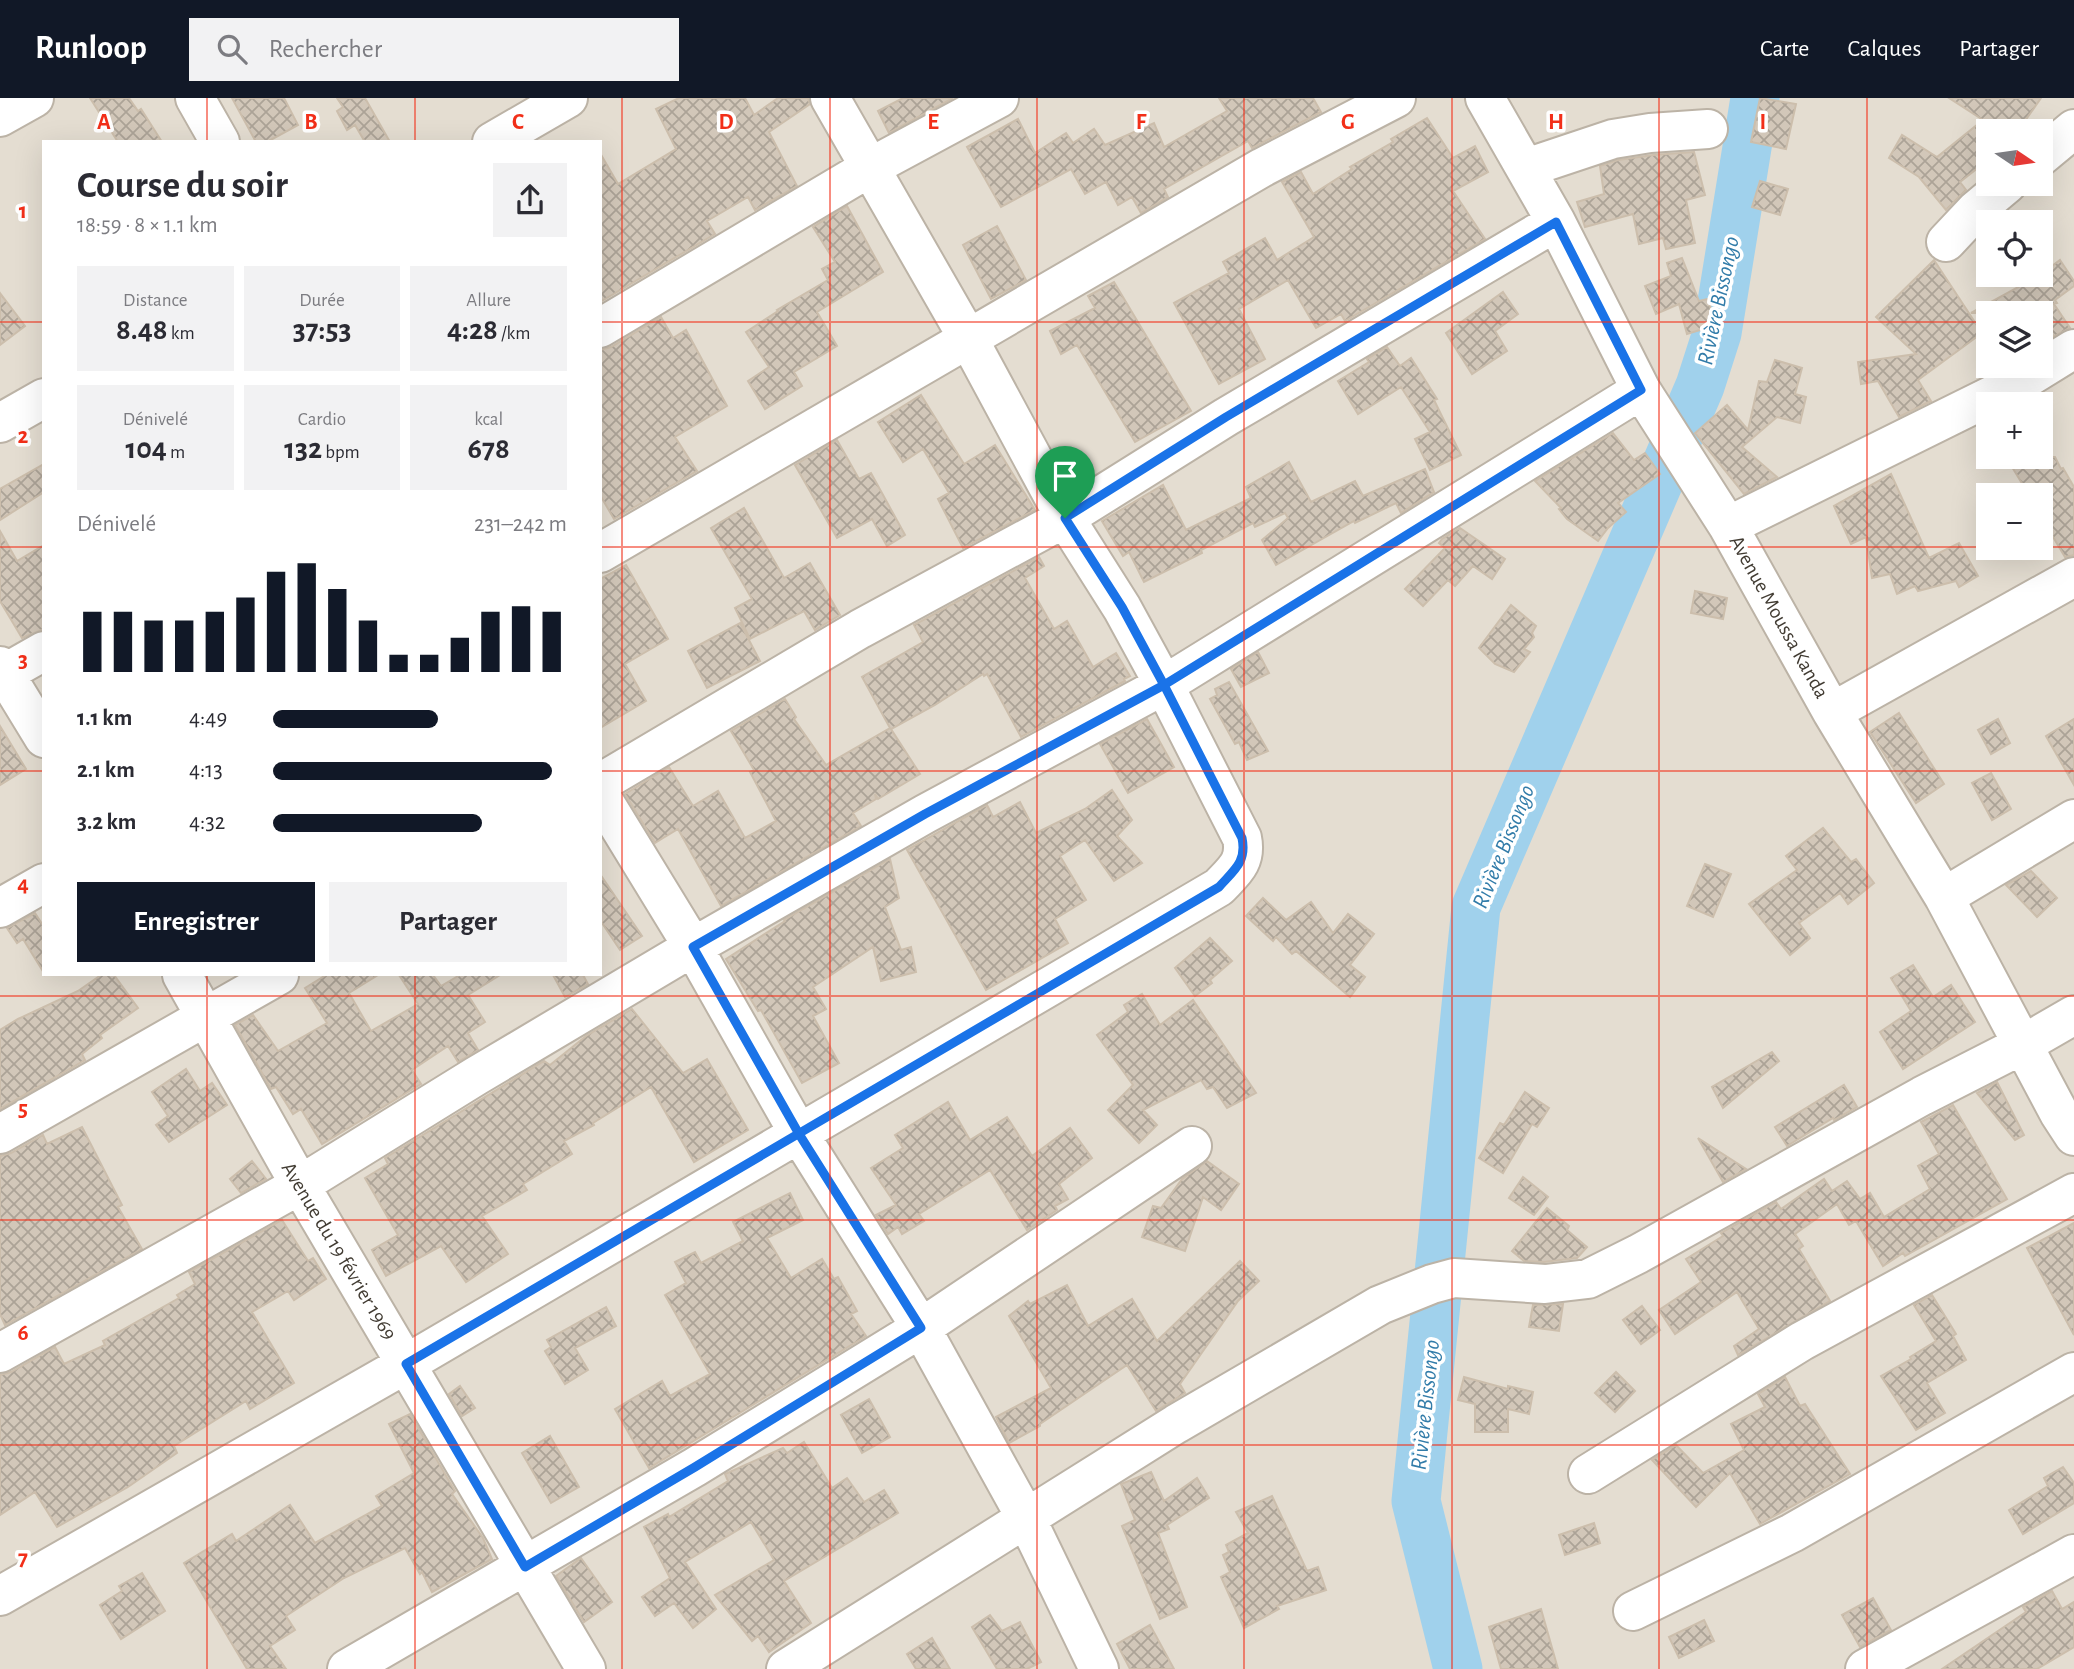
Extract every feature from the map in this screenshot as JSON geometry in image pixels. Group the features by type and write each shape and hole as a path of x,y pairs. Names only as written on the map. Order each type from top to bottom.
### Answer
{"street":[{"path":"0,117 34,98"},
{"path":"195,98 219,140"},
{"path":"495,140 568,98"},
{"path":"0,1596 406,1364 1219,887 1240,864 1245,850 1242,838 1164,685 1122,607 1065,518 969,340 830,98"},
{"path":"602,327 869,168 999,98"},
{"path":"602,552 1263,167 1396,98"},
{"name":"Avenue Moussa Kanda","path":"1485,98 1556,222 1641,390 1728,526 1832,712 1944,897 2022,1045 2074,1136"},
{"path":"1526,168 1613,139 1707,129"},
{"path":"2053,146 2074,129"},
{"path":"1946,242 1993,196"},
{"path":"602,782 860,629 1065,518 1226,417 1556,222"},
{"path":"1728,526 2027,378 2074,349"},
{"path":"0,1353 300,1185 693,947 925,814 1164,685 1641,390"},
{"path":"0,423 42,399"},
{"path":"1832,712 2074,577"},
{"path":"42,652 2,672 42,735"},
{"path":"602,797 693,947 799,1134 921,1328 1026,1518 1099,1669"},
{"path":"1944,897 2074,819"},
{"path":"0,908 42,884"},
{"name":"Avenue du 19 février 1969","path":"183,976 300,1185 586,1669"},
{"path":"0,1134 277,976"},
{"path":"786,1669 1176,1424 1380,1305 1432,1283 1454,1278 1545,1284 1588,1279 1639,1254 1922,1096 2074,1015"},
{"path":"347,1669 695,1467 921,1328 1192,1146"},
{"path":"1588,1474 1802,1342 2074,1193"},
{"path":"1633,1611 1792,1533 2074,1372"},
{"path":"1865,1669 2074,1554"}],"shaded area":[{"path":"0,98 2074,98 2074,1669 0,1669"}],"building":[{"path":"90,98 129,98 138,111 141,109 161,140 117,140"},
{"path":"232,98 284,98 298,125 271,140 255,140"},
{"path":"337,98 365,98 389,140 364,140 355,125 347,130 337,111 343,107"},
{"path":"679,98 745,98 754,115 778,98 808,98 810,104 769,132 797,186 755,210 748,197 707,221 715,234 602,301 602,156 618,184 676,149 656,109"},
{"path":"903,98 953,98 889,133 878,111"},
{"path":"1219,98 1313,98 1321,112 1252,148 1248,141 1164,189 1168,197 1141,213 1132,197 1118,205 1106,182 1085,194 1071,169 1001,207 967,147 1018,119 1035,153 1066,133 1073,143 1094,129 1105,145 1154,123 1164,147 1227,111"},
{"path":"1760,98 1796,104 1786,149 1751,142"},
{"path":"1949,98 2041,98 2026,119 1981,119"},
{"path":"1427,118 1453,158 1475,146 1488,172 1453,191 1485,239 1345,321 1341,314 1316,328 1288,280 1239,309 1265,359 1219,384 1174,303 1229,273 1223,262 1265,238 1277,260 1314,237 1282,182 1301,172 1313,194 1352,169 1350,167 1393,142 1391,139"},
{"path":"1976,126 1976,169 1960,182 1966,190 1946,210 1919,177 1889,158 1902,135 1937,157"},
{"path":"1694,152 1705,195 1686,200 1695,243 1666,249 1663,238 1639,244 1633,214 1585,227 1577,202 1604,194 1600,166 1618,160"},
{"path":"1760,181 1788,189 1780,215 1752,207"},
{"path":"847,206 883,272 817,312 837,346 794,372 802,386 765,409 748,381 769,367 746,332 828,280 822,269 835,262 813,227"},
{"path":"997,226 1026,280 991,299 963,245"},
{"path":"1682,258 1699,301 1708,299 1716,325 1687,334 1679,304 1656,314 1645,286 1671,276 1667,263"},
{"path":"1934,260 1976,324 1976,337 1918,380 1931,401 1899,417 1878,381 1861,384 1858,362 1916,354 1876,317"},
{"path":"2060,260 2074,281 2074,286 2055,300 2057,303 2054,304 2070,328 2053,337 2053,301 1993,301 2018,287 2053,287 2053,265"},
{"path":"1114,282 1191,411 1135,442 1077,345 1061,354 1050,331 1095,308 1088,296"},
{"path":"1503,292 1518,314 1495,331 1507,351 1472,374 1446,333"},
{"path":"0,293 25,326 0,345"},
{"path":"661,317 673,338 686,330 727,406 675,437 697,471 614,519 602,498 602,349 611,347"},
{"path":"1387,347 1400,366 1411,358 1437,399 1434,400 1461,455 1430,470 1415,439 1430,432 1401,387 1358,414 1338,381"},
{"path":"1775,360 1802,368 1795,394 1806,397 1800,423 1777,417 1742,447 1777,477 1744,494 1695,433 1727,405 1748,430 1759,381 1767,382"},
{"path":"921,395 964,464 995,445 1035,510 963,548 938,499 949,493 923,449 903,462 878,422"},
{"path":"1613,433 1634,460 1645,453 1660,474 1618,503 1626,512 1598,541 1567,519 1559,509 1561,508 1535,481"},
{"path":"837,440 859,479 871,473 905,535 887,546 872,519 837,538 795,465"},
{"path":"2055,457 2074,487 2074,555 2065,557 2053,537 2053,483 2022,483 2013,469 2053,469"},
{"path":"1289,462 1311,502 1355,481 1363,496 1425,469 1434,492 1401,513 1396,503 1355,523 1354,521 1276,565 1262,540 1288,518 1285,513 1255,527 1253,523 1201,550 1202,553 1144,582 1129,552 1123,556 1102,521 1163,485 1186,530 1251,498 1246,487"},
{"path":"42,465 42,493 0,520 0,489"},
{"path":"1891,474 1929,558 1959,543 1978,576 1959,587 1956,581 1918,591 1915,586 1897,594 1890,574 1872,578 1866,537 1851,544 1834,506"},
{"path":"744,508 784,578 810,563 840,615 815,630 804,611 750,639 735,608 752,599 711,528"},
{"path":"1460,528 1505,559 1492,579 1473,566 1455,586 1448,580 1423,606 1405,589 1445,548 1439,543 1442,539"},
{"path":"0,531 17,561 42,546 42,630 22,638 0,601"},
{"path":"1039,557 1044,566 1025,578 1054,629 1067,621 1093,667 1116,653 1130,676 1124,679 1125,681 1021,737 987,674 983,674 891,729 920,774 878,799 875,794 876,799 853,813 861,826 721,906 678,829 655,843 625,794 669,767 693,806 718,791 745,838 776,821 750,772 754,770 731,731 785,699 796,717 794,719 826,765 890,728 862,677 923,642 914,625"},
{"path":"626,565 668,639 625,664 646,701 602,727 602,578"},
{"path":"1695,591 1727,598 1723,619 1691,613"},
{"path":"1511,605 1536,626 1532,633 1534,637 1524,649 1530,652 1514,672 1495,664 1479,648"},
{"path":"740,623 760,661 707,688 688,651"},
{"path":"1258,652 1269,673 1241,687 1231,669"},
{"path":"1229,682 1268,751 1247,760 1239,742 1235,744 1210,699 1217,695 1215,689"},
{"path":"1899,713 1944,784 1916,803 1870,732"},
{"path":"1147,719 1174,767 1128,793 1100,744"},
{"path":"1998,719 2010,743 1991,754 1978,730"},
{"path":"2074,719 2074,785 2046,736"},
{"path":"0,726 26,769 0,785"},
{"path":"1991,773 2011,809 1992,820 1972,783"},
{"path":"1112,790 1132,820 1117,836 1142,863 1114,881 1085,840 1060,856 1086,900 1055,919 1068,943 986,990 907,850 987,805 993,817 1020,802 1036,833 1085,809"},
{"path":"1823,828 1851,862 1856,859 1874,883 1848,904 1840,893 1799,923 1810,938 1790,955 1749,904 1797,870 1786,856"},
{"path":"890,859 899,898 885,907 901,950 911,947 916,972 881,981 873,947 813,987 826,1009 813,1016 839,1063 802,1083 761,1010 758,1011 726,959 784,920"},
{"path":"1705,864 1731,874 1713,917 1687,906"},
{"path":"2031,871 2057,898 2037,917 2006,885"},
{"path":"602,877 642,936 620,950 602,923"},
{"path":"1263,898 1286,920 1311,902 1333,933 1348,914 1374,934 1350,965 1365,977 1350,997 1296,951 1292,954 1276,937 1273,941 1246,916"},
{"path":"35,913 42,924 42,970 23,939 17,943 7,928"},
{"path":"1210,938 1232,961 1210,980 1212,983 1195,996 1175,968"},
{"path":"1913,965 1933,997 1951,985 1975,1022 1903,1069 1880,1032 1911,1011 1891,978"},
{"path":"100,976 115,976 138,1008 100,1035 102,1038 82,1054 85,1060 0,1109 0,1030 78,991"},
{"path":"324,976 376,976 349,993 371,1031 418,1004 400,976 434,976 441,986 458,976 498,976 468,995 485,1022 468,1033 478,1050 458,1062 448,1046 412,1070 421,1084 322,1144 301,1109 293,1114 276,1087 271,1089 235,1025 253,1015 278,1051 327,1023 305,988"},
{"path":"554,976 584,976 588,984 565,997"},
{"path":"1142,994 1160,1025 1193,1000 1256,1093 1227,1108 1213,1087 1207,1089 1201,1080 1143,1110 1157,1125 1139,1143 1108,1110 1133,1085 1097,1035 1128,1012 1124,1005"},
{"path":"632,1009 683,1073 707,1059 748,1130 694,1162 651,1087 593,1123 594,1125 564,1141 572,1154 523,1184 527,1190 482,1216 508,1254 466,1282 441,1246 386,1276 372,1250 398,1235 365,1178 388,1164 385,1158 544,1061 550,1065 586,1036"},
{"path":"1772,1052 1779,1061 1723,1108 1712,1087"},
{"path":"186,1069 200,1091 212,1083 227,1105 169,1142 156,1125 168,1116 152,1092"},
{"path":"1997,1082 2024,1135 2015,1140 1977,1093"},
{"path":"1844,1085 1857,1107 1787,1146 1775,1127"},
{"path":"1525,1092 1549,1108 1537,1127 1532,1124 1503,1173 1479,1158 1500,1123 1504,1125"},
{"path":"948,1102 970,1140 1007,1117 1032,1156 1070,1128 1092,1158 1059,1184 1068,1199 1055,1206 1057,1210 1027,1230 990,1170 919,1214 924,1221 902,1234 898,1227 888,1234 876,1215 896,1205 871,1168 903,1148 895,1135"},
{"path":"1953,1105 2007,1199 1883,1266 1856,1221 1849,1225 1837,1204 1795,1234 1803,1246 1799,1249 1830,1301 1738,1355 1734,1346 1759,1329 1737,1292 1675,1334 1659,1310 1701,1282 1686,1259 1723,1236 1721,1233 1776,1202 1781,1209 1824,1179 1832,1191 1847,1181 1860,1199 1870,1193 1884,1217 1930,1189 1918,1166 1939,1154 1921,1122"},
{"path":"82,1127 122,1205 118,1207 142,1249 5,1325 0,1314 0,1156 11,1153 43,1135 47,1144"},
{"path":"1698,1138 1746,1169 1723,1182"},
{"path":"252,1161 266,1179 241,1193 230,1179"},
{"path":"1207,1161 1239,1184 1221,1210 1203,1197 1185,1251 1142,1237 1153,1206 1161,1208 1182,1179"},
{"path":"1523,1177 1548,1197 1534,1215 1509,1198"},
{"path":"790,1193 803,1220 767,1238 791,1278 822,1259 834,1279 838,1277 857,1311 851,1314 866,1336 649,1468 615,1409 662,1381 670,1396 710,1374 665,1295 686,1283 675,1262 695,1252 701,1263 743,1241 733,1222"},
{"path":"1547,1208 1569,1226 1567,1230 1587,1247 1577,1258 1544,1262 1524,1261 1512,1251"},
{"path":"282,1220 308,1261 313,1258 326,1279 294,1300 288,1291 252,1312 294,1383 250,1409 246,1401 174,1446 177,1453 128,1487 57,1527 35,1492 0,1515 0,1375 11,1372 55,1347 64,1364 105,1345 103,1341 179,1298 177,1295 195,1284 189,1272"},
{"path":"2074,1223 2074,1335 2027,1248"},
{"path":"1240,1261 1259,1281 1238,1301 1180,1384 1185,1393 1156,1411 1127,1365 1040,1426 1009,1443 996,1417 1051,1388 1009,1316 1028,1301 1030,1304 1067,1285 1088,1326 1132,1299 1157,1341"},
{"path":"1932,1295 1956,1334 1953,1336 1966,1360 1927,1383 1945,1413 1916,1430 1881,1376 1936,1341 1914,1305"},
{"path":"1563,1304 1559,1331 1529,1327 1533,1305"},
{"path":"1642,1306 1660,1330 1641,1344 1623,1320"},
{"path":"606,1307 616,1326 575,1348 588,1370 565,1384 545,1351 551,1347 547,1340"},
{"path":"1616,1372 1635,1391 1615,1412 1595,1393"},
{"path":"1464,1377 1508,1389 1508,1386 1533,1392 1529,1414 1508,1409 1508,1432 1475,1432 1475,1404 1458,1400"},
{"path":"1785,1377 1800,1406 1805,1404 1850,1474 1760,1524 1730,1473 1696,1507 1652,1460 1676,1445 1703,1473 1744,1450 1731,1424 1765,1407 1758,1394"},
{"path":"460,1386 475,1408 462,1416 449,1394"},
{"path":"869,1399 890,1437 862,1453 841,1415"},
{"path":"410,1414 455,1491 452,1494 483,1538 492,1559 432,1592 405,1548 344,1578 286,1616 295,1630 270,1646 286,1669 247,1669 184,1563 232,1534 236,1541 290,1505 315,1543 382,1506 376,1496 414,1473 389,1424"},
{"path":"550,1436 579,1487 551,1503 522,1453"},
{"path":"804,1442 832,1488 847,1478 864,1502 884,1490 898,1513 784,1581 811,1623 769,1652 758,1636 752,1641 715,1595 774,1560 751,1522 685,1562 716,1609 693,1628 674,1603 655,1616 642,1597 670,1578 644,1527 668,1514 669,1517 728,1481 725,1474 783,1448 787,1453"},
{"path":"2063,1467 2074,1483 2074,1503 2023,1534 2009,1510 2048,1486 2044,1478"},
{"path":"1151,1472 1164,1501 1197,1478 1209,1498 1167,1525 1169,1529 1158,1533 1187,1607 1160,1619 1122,1526 1135,1520 1121,1484"},
{"path":"1272,1496 1307,1571 1318,1567 1326,1590 1277,1606 1279,1609 1244,1628 1221,1577 1230,1572 1223,1555 1229,1552 1226,1545 1248,1533 1236,1512"},
{"path":"1594,1523 1600,1543 1565,1555 1559,1535"},
{"path":"581,1558 612,1602 584,1622 556,1576"},
{"path":"142,1573 165,1611 121,1639 100,1605 122,1591 119,1586"},
{"path":"2052,1591 2062,1609 2074,1602 2074,1647 2037,1669 1942,1669 2026,1612 2023,1607"},
{"path":"1873,1598 1891,1630 1860,1647 1842,1615"},
{"path":"1541,1609 1558,1669 1501,1669 1489,1627"},
{"path":"990,1615 1002,1631 1020,1622 1041,1662 1027,1669 997,1669 972,1627"},
{"path":"1704,1620 1714,1641 1679,1658 1669,1637"},
{"path":"1150,1625 1174,1669 1130,1669 1117,1644"},
{"path":"932,1638 950,1669 916,1669 907,1654"}],"waterway":[{"name":"Rivière Bissongo","path":"1458,1669 1416,1501 1476,907 1700,386 1717,333 1755,98"}],"route":[{"path":"1065,518 1122,607 1164,685 1242,838 1245,850 1240,864 1219,887 799,1134 406,1364 525,1567 695,1467 921,1328 799,1134 693,947 925,814 1164,685 1641,390 1556,222 1226,417 1065,518"}]}
